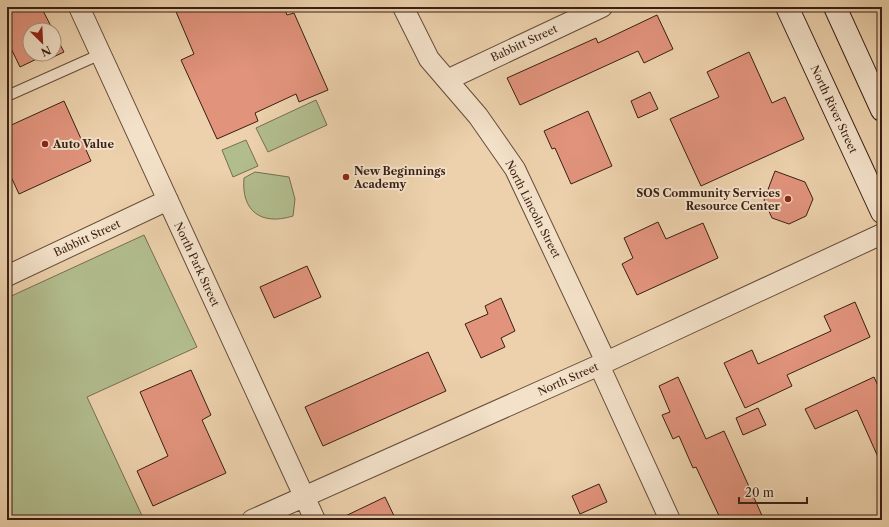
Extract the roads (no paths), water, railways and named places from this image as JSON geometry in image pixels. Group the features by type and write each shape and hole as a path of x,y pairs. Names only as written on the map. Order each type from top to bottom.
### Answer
{"street":[{"name":"North Park Street","path":"79,7 316,520"},
{"name":"North Lincoln Street","path":"403,7 429,59 478,116 515,169 602,363 670,520"},
{"name":"Babbitt Street","path":"447,80 602,7"},
{"name":"North River Street","path":"787,7 882,212"},
{"path":"835,7 882,110"},
{"name":"Babbitt Street","path":"7,276 168,200"},
{"name":"North Street","path":"252,520 602,363 882,234"}],"lane":[{"path":"7,96 101,54"}],"place":[{"name":"Auto Value","path":"45,144"},
{"name":"New Beginnings Academy","path":"346,177"},
{"name":"SOS Community Services Resource Center","path":"788,199"}]}
